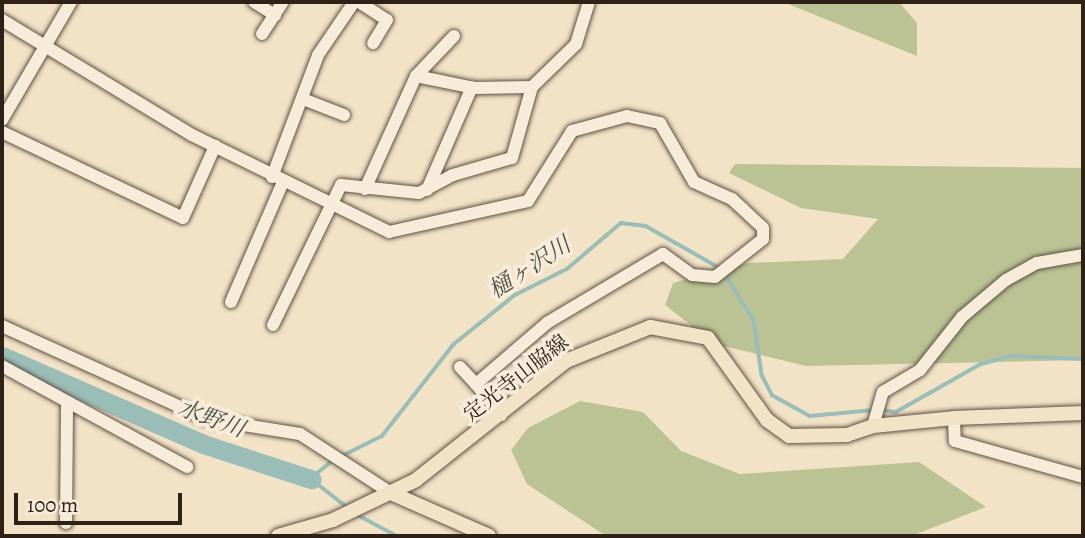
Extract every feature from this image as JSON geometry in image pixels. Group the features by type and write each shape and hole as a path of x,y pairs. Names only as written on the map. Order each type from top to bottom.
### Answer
{"main road":[{"name":"定光寺山脇線","path":"278,536 333,520 391,493 598,343 669,326 708,338 725,354 757,407 789,436 847,435 873,421 1083,413"},
{"path":"391,493 489,536"}],"street":[{"path":"2,120 71,2"},
{"path":"254,2 275,15"},
{"path":"262,33 283,2"},
{"path":"231,302 277,179 318,55 354,2"},
{"path":"359,2 387,20 373,43"},
{"path":"273,325 329,203 341,185 365,189 426,191 453,175 512,159 532,87 576,44 589,2"},
{"path":"2,20 215,146 277,179 389,232 521,204 572,131 645,116 660,123 694,182 732,200 763,228 763,239 715,276 692,275 663,254 547,323 476,384"},
{"path":"365,189 416,76 454,36"},
{"path":"416,76 472,88 532,87"},
{"path":"426,191 472,88"},
{"path":"303,99 344,115"},
{"path":"2,132 183,218 215,146"},
{"path":"873,421 879,400 920,370 962,317 1006,280 1037,263 1083,255"},
{"path":"2,326 207,419 300,434 351,463 391,493"},
{"path":"2,366 67,405 187,467"},
{"path":"460,367 501,415"},
{"path":"66,523 67,405"},
{"path":"954,418 955,441 1083,477"}],"green space":[{"path":"783,2 899,2 917,23 917,56"},
{"path":"735,164 1083,168 1083,360 806,366 715,344 665,305 673,283 747,263 843,259 878,219 801,208 729,173"},
{"path":"580,401 643,412 681,451 740,474 919,462 986,507 911,536 606,536 527,484 511,450 528,428"}],"waterway":[{"name":"樋ヶ沢川","path":"340,457 382,436 454,344 515,295 567,269 621,223 646,226 720,268"},
{"name":"樋ヶ沢川","path":"725,274 754,320 762,375 772,395 810,416 874,410"},
{"name":"水野川","path":"2,356 203,444 311,479"},
{"name":"樋ヶ沢川","path":"881,410 896,412 981,364 1011,356 1083,359"},
{"name":"水野川","path":"333,461 311,479 347,507"},
{"name":"水野川","path":"356,514 397,536"}]}
